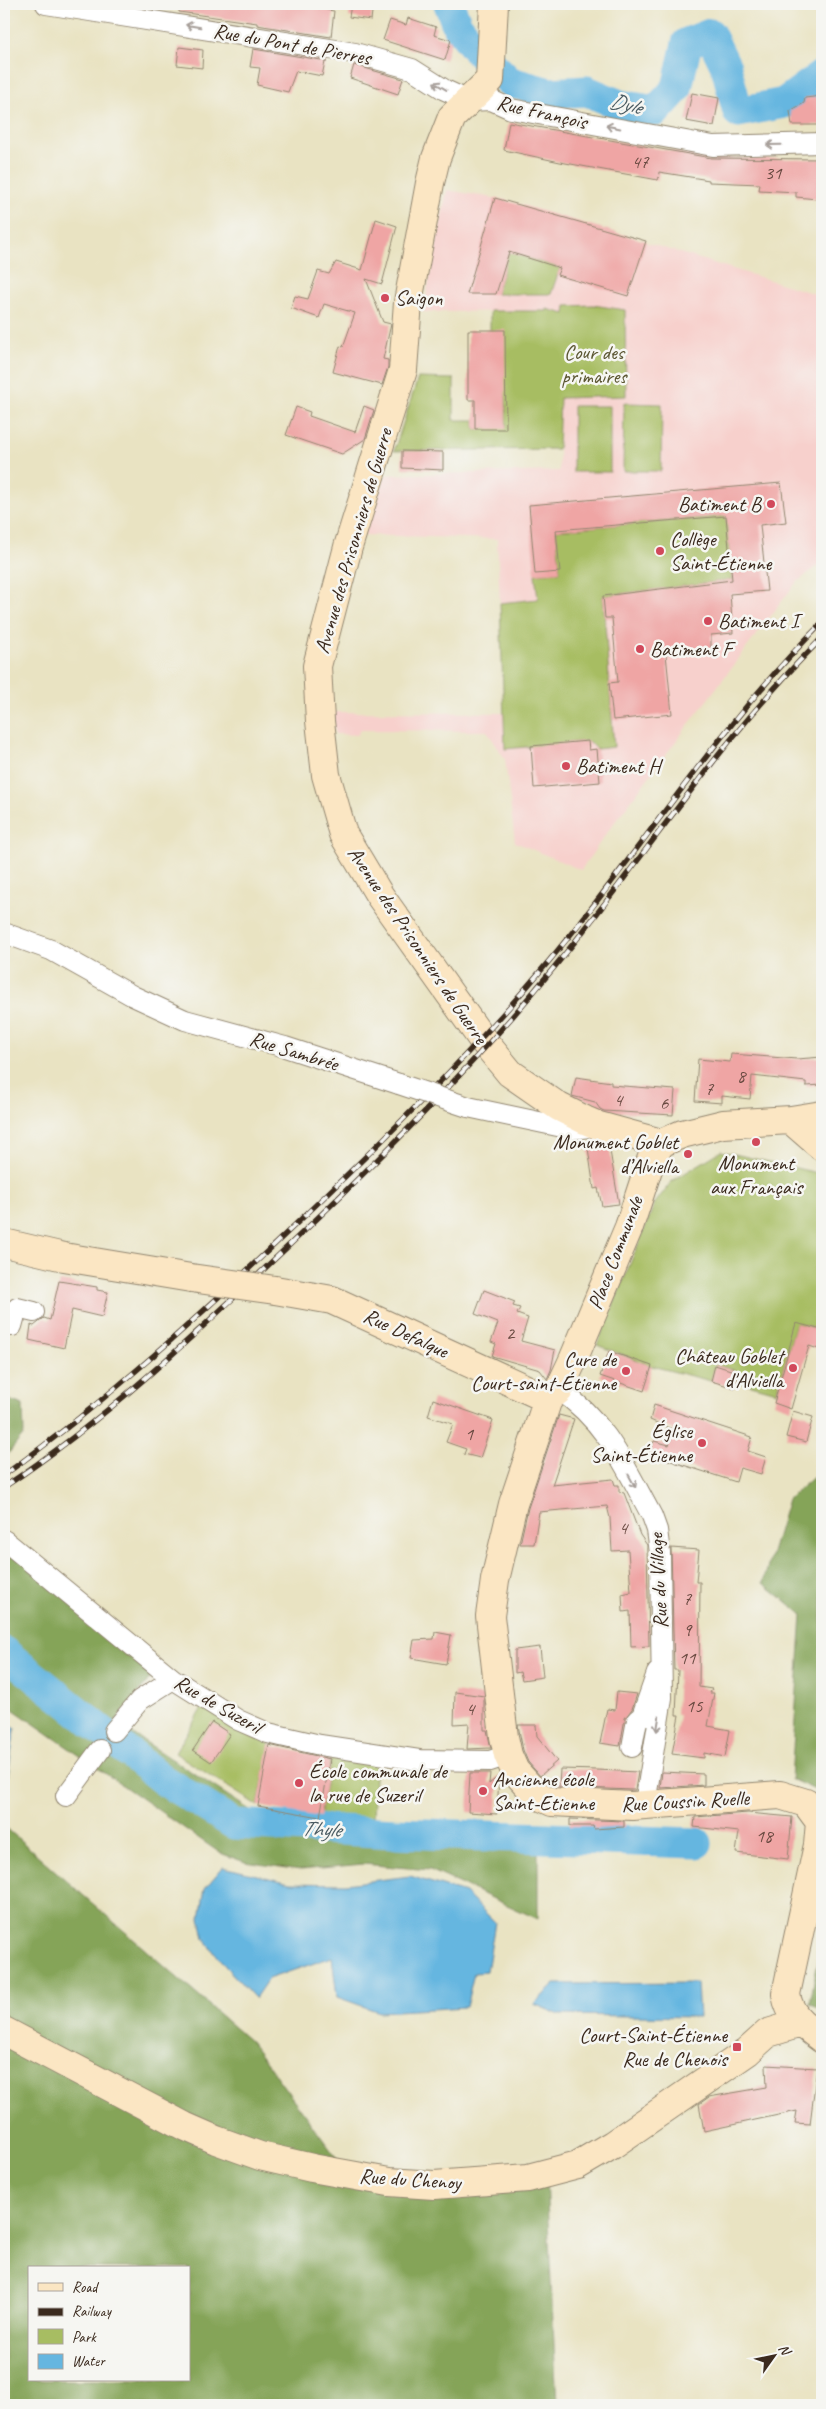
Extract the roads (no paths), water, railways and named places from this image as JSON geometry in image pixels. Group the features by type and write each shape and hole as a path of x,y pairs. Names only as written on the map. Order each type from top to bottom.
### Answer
{"street":[{"name":"Rue du Pont de Pierres","path":"46,4 355,53 412,69 445,90 469,101"},
{"name":"Avenue des Prisonniers de Guerre","path":"494,4 490,80 452,117 436,158 417,246 408,302 403,370 348,547 317,666 320,721 326,775 343,834 380,896 482,1039 510,1073 559,1107 599,1126 661,1143"},
{"name":"Rue François","path":"469,101 491,100 511,109 713,146 822,142"},
{"name":"Rue Sambrée","path":"4,933 51,950 133,996 185,1020 285,1047 468,1107 572,1129 599,1126"},
{"path":"661,1143 682,1134 723,1124 791,1120 822,1115"},
{"path":"791,1120 822,1147"},
{"name":"Place Communale","path":"553,1394 629,1226 651,1160 661,1143"},
{"name":"Rue Defalque","path":"4,1243 64,1257 332,1300 553,1394"},
{"path":"4,1324 12,1326 17,1308 34,1312"},
{"name":"Rue du Village","path":"553,1394 582,1406 602,1428 652,1516 657,1530 660,1553 662,1662 660,1714 645,1804"},
{"name":"Rue Coussin Ruelle","path":"553,1394 513,1504 490,1608 490,1636 508,1755 515,1771 537,1795 545,1800 559,1803 632,1806 780,1795 806,1803 820,1822 818,1845 786,1994 768,2033"},
{"name":"Rue de Suzeril","path":"4,1540 173,1678 238,1720 276,1735 320,1745 419,1760 490,1761 508,1755"},
{"path":"632,1747 637,1720 642,1716 662,1662"},
{"path":"114,1731 140,1700 173,1678"},
{"path":"66,1796 100,1750"},
{"path":"786,1994 790,2010 812,2031"},
{"name":"Rue du Chenoy","path":"4,2031 175,2122 260,2156 388,2182 434,2185 528,2178 578,2165 612,2145 747,2052 768,2033 812,2031"}],"water":[{"path":"4,1721 15,1728 8,1776 4,1778"},
{"path":"223,1867 290,1883 346,1884 410,1876 465,1893 495,1922 487,1972 474,1973 466,2007 379,2012 337,1997 332,1957 268,1979 255,1998 226,1967 204,1939 200,1918 205,1888"},
{"path":"697,1983 699,2017 560,2015 534,2004 555,1984"}],"waterway":[{"name":"Dyle","path":"449,4 457,25 476,49 510,82 549,93 587,91 620,105 656,111 677,88 687,43 710,34 726,67 738,112 784,103 822,75"},
{"name":"Thyle","path":"4,1652 163,1780 234,1824 394,1833 697,1843"}],"railway":[{"path":"4,1475 119,1386 191,1322 262,1257 427,1095 549,961 749,703 822,623"},
{"path":"4,1487 78,1434 181,1346 317,1219 423,1114 491,1041 556,965 717,756 786,676 822,638"}],"place":[{"name":"Saigon","path":"385,298"},
{"name":"Batiment B","path":"771,504"},
{"name":"Collège Saint-Étienne","path":"660,551"},
{"name":"Batiment I","path":"708,621"},
{"name":"Batiment F","path":"640,649"},
{"name":"Batiment H","path":"566,766"},
{"name":"Monument aux Français","path":"756,1142"},
{"name":"Monument Goblet d’Alviella","path":"688,1154"},
{"name":"Château Goblet d'Alviella","path":"793,1368"},
{"name":"Cure de Court-saint-Étienne","path":"626,1371"},
{"name":"Église Saint-Étienne","path":"702,1443"},
{"name":"École communale de la rue de Suzeril","path":"299,1783"},
{"name":"Ancienne école Saint-Etienne","path":"483,1791"},
{"name":"Court-Saint-Étienne Rue de Chenois","path":"737,2047"}],"park label":[{"name":"Cour des primaires","path":"594,364"}]}
